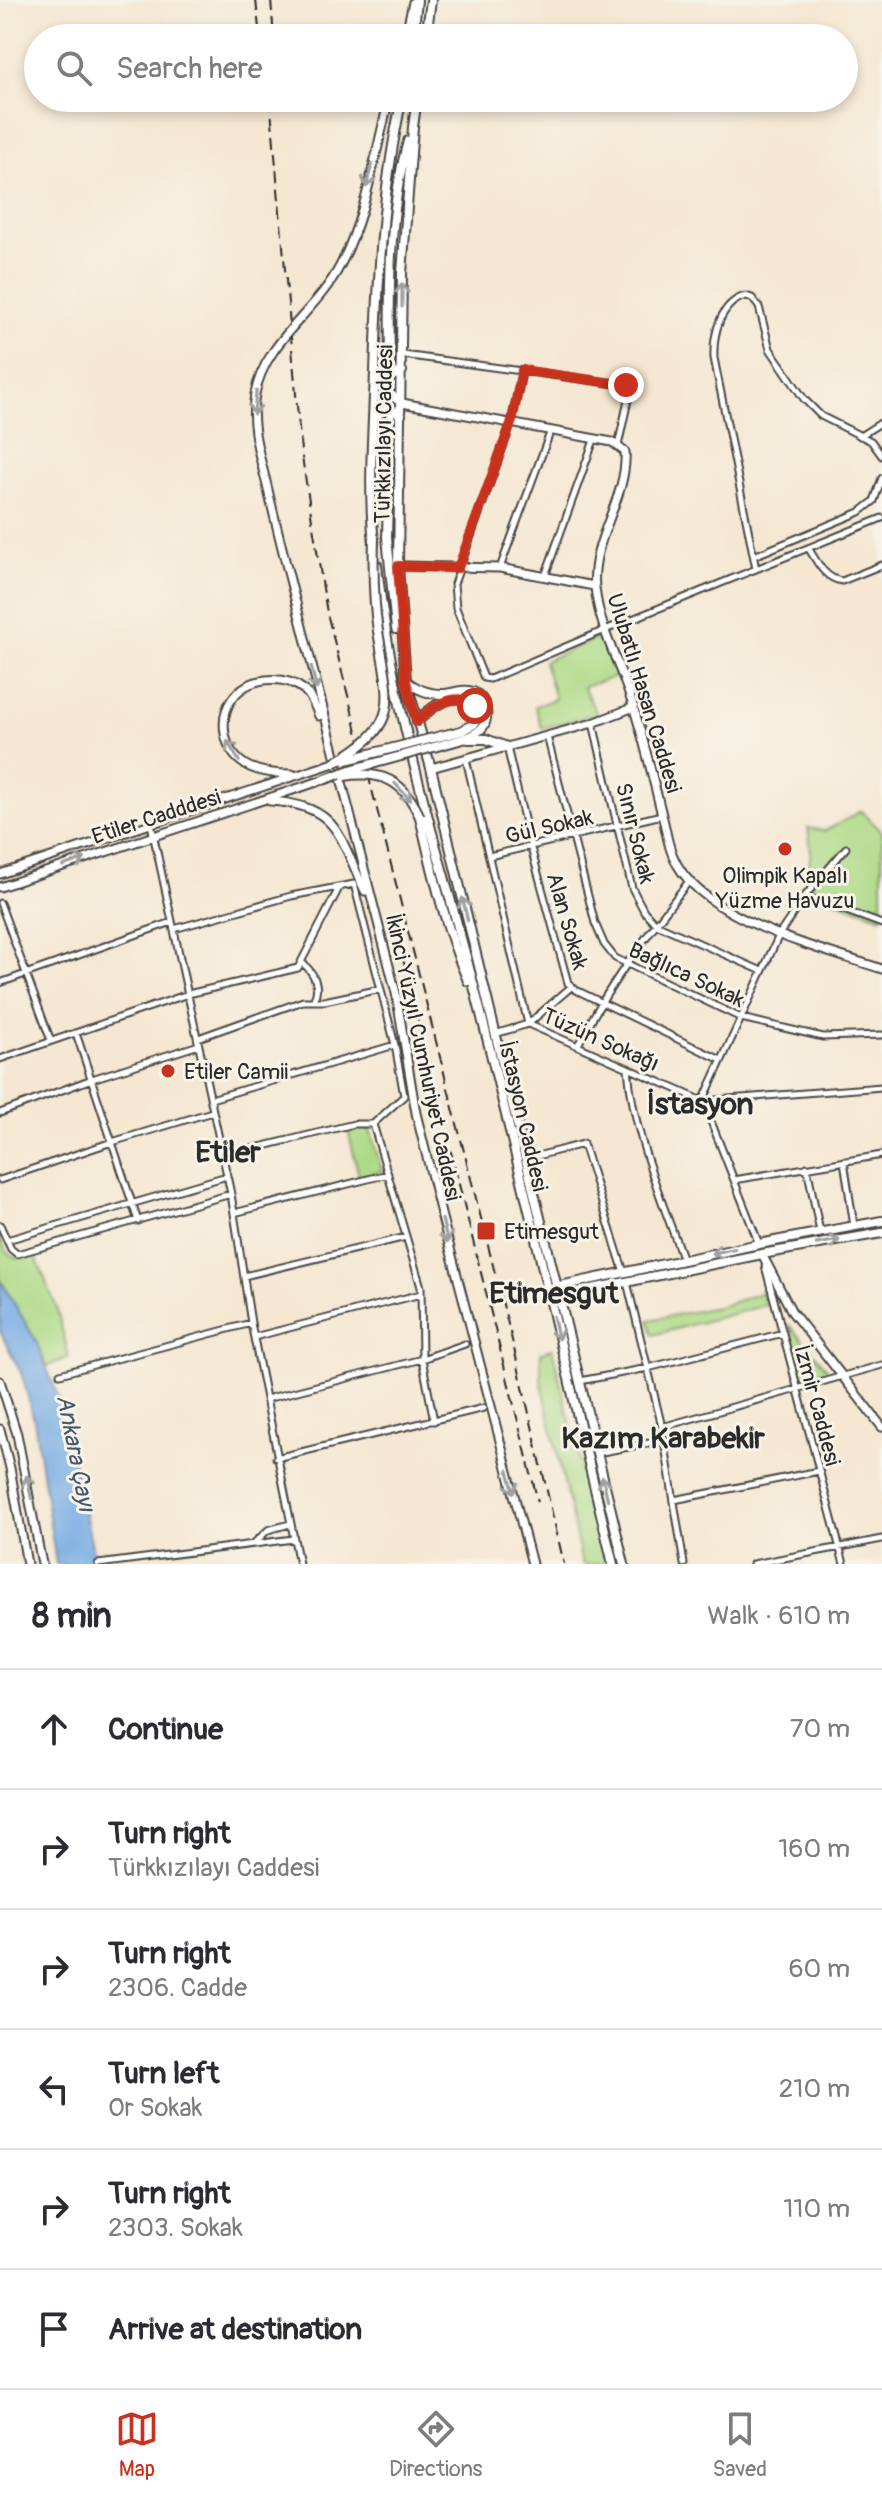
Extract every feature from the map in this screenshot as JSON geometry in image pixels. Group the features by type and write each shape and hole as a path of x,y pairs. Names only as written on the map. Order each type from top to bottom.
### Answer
{"main road":[{"path":"409,24 416,0"},
{"path":"414,24 416,0"},
{"path":"428,24 431,0"},
{"name":"İkinci Yüzyıl Cumhuriyet Caddesi","path":"386,112 361,208 342,263 323,295 274,348 263,369 255,396 255,436 331,747 396,993 416,1113 532,1564"},
{"name":"Türkkızılayı Caddesi","path":"400,112 382,214 373,418 374,537 383,628 404,724"},
{"name":"Türkkızılayı Caddesi","path":"415,112 402,273 398,566 406,681 431,768"},
{"path":"390,367 392,237 402,163 413,127"},
{"path":"375,371 389,378 402,371"},
{"path":"375,371 387,392 402,403 512,421 612,442 618,446"},
{"path":"373,418 388,408 401,415"},
{"path":"323,780 480,730 486,720 486,709 479,696 471,691 441,694 422,691 406,681 397,639 387,537 390,417"},
{"name":"Ulubatlı Hasan Caddesi","path":"618,446 625,452 626,466 598,549 594,586 605,630 634,707 673,856 689,881 724,910 882,969"},
{"path":"334,763 357,750 373,736 387,709 388,680 372,587 374,537"},
{"path":"398,566 500,568 594,586"},
{"path":"302,773 265,773 245,766 232,754 224,720 230,701 237,693 257,681 275,679 305,691 316,708 331,747"},
{"path":"417,722 442,702 464,698 472,702 478,716 462,735"},
{"path":"431,768 593,723 634,707"},
{"name":"İstasyon Caddesi","path":"404,724 480,1007 613,1564"},
{"path":"0,874 334,763 462,735 507,747"},
{"name":"İstasyon Caddesi","path":"431,768 624,1564"},
{"path":"323,780 363,773 385,777 407,794 420,817 450,939 480,1007"},
{"name":"Etiler Cadddesi","path":"0,887 323,780"},
{"path":"263,801 292,802 316,811 340,833 374,910"},
{"path":"626,1277 683,1260 882,1221"},
{"path":"548,1293 882,1233"},
{"path":"759,1244 792,1312 882,1427"},
{"path":"0,1381 20,1447 42,1564"},
{"path":"0,1429 27,1564"}],"street":[{"path":"756,569 714,358 719,325 733,301 743,296 754,300 763,316 768,343 795,389 821,416 875,445 882,456"},
{"path":"403,355 628,386 630,391 618,446"},
{"path":"522,370 512,421 454,584 456,608 484,678 490,679 882,518"},
{"path":"860,436 882,422"},
{"path":"500,568 551,429"},
{"path":"545,576 594,440"},
{"path":"754,556 860,512 874,501 882,478"},
{"path":"809,549 828,576 836,581 882,565"},
{"name":"Sınır Sokak","path":"593,723 632,888 644,911 656,924"},
{"name":"Bağlıca Sokak","path":"547,736 598,932 611,954 624,964 741,1018 823,1037 882,1035"},
{"name":"Alan Sokak","path":"507,747 565,976 571,987 721,1060"},
{"name":"Tüzün Sokağı","path":"466,759 528,1024 703,1101 882,1087"},
{"name":"Gül Sokak","path":"489,856 662,815"},
{"path":"151,823 231,1194 251,1323 299,1564"},
{"path":"759,1244 703,1101 780,933 805,896 846,848"},
{"path":"578,1045 624,964 689,881"},
{"path":"0,983 174,925 354,884 395,1045 404,1096 373,1124 354,1124 223,1156"},
{"path":"0,1059 188,994 298,968 340,887"},
{"path":"805,896 882,924"},
{"path":"0,903 51,1041"},
{"path":"656,924 762,971"},
{"path":"301,962 309,967 316,980 318,991 314,999"},
{"path":"494,1034 528,1024 571,987"},
{"path":"0,1113 303,1001 324,1001 381,988"},
{"path":"76,1033 138,1221"},
{"path":"211,1099 395,1045"},
{"path":"628,1068 638,1128 683,1260"},
{"path":"0,1180 212,1112"},
{"path":"373,1124 421,1294 422,1359 434,1421"},
{"path":"526,1159 583,1144 626,1277 648,1368 665,1440 684,1564"},
{"path":"734,1180 882,1155"},
{"path":"844,1161 854,1226"},
{"path":"807,1167 820,1232"},
{"path":"234,1213 388,1174"},
{"path":"7,1240 227,1176"},
{"path":"0,1225 12,1251 20,1253 231,1194"},
{"path":"244,1276 406,1237"},
{"name":"İzmir Caddesi","path":"762,1254 844,1564"},
{"path":"254,1337 421,1294"},
{"path":"60,1374 251,1323"},
{"path":"580,1381 648,1368 783,1333"},
{"path":"265,1399 422,1359 465,1344"},
{"path":"662,1427 882,1365"},
{"path":"276,1458 484,1408"},
{"path":"597,1453 665,1440"},
{"path":"674,1500 819,1471"},
{"path":"252,1544 268,1530 290,1524"},
{"path":"99,1564 293,1539"},
{"path":"753,1564 882,1539"}],"green space":[{"path":"593,640 602,641 618,676 583,687 597,714 542,728 535,706 555,699 544,661"},
{"path":"861,811 882,832 882,917 821,895 806,882 811,852 808,828 825,831"},
{"path":"364,1127 370,1130 382,1171 359,1176 348,1130"},
{"path":"0,1236 6,1251 17,1258 35,1255 56,1306 69,1357 46,1367 36,1341 0,1279"},
{"path":"763,1292 766,1305 653,1335 649,1320 722,1306"},
{"path":"790,1326 831,1373 802,1382"},
{"path":"552,1348 605,1564 582,1564 541,1380 541,1353"}],"water":[{"path":"0,1279 36,1341 61,1404 96,1564 56,1564 34,1420 22,1375 0,1331"}],"tunnel":[{"path":"390,367 390,412"}],"railway":[{"path":"256,0 259,24"},
{"path":"271,0 273,24"},
{"path":"271,112 301,451 327,613 512,1340 564,1564"},
{"path":"398,939 538,1502"}],"place":[{"name":"Olimpik Kapalı Yüzme Havuzu","path":"785,849"},
{"name":"Etiler Camii","path":"168,1071"},
{"name":"Etimesgut","path":"486,1231"}],"district":[{"name":"İstasyon","path":"700,1104"},
{"name":"Etiler","path":"228,1152"},
{"name":"Etimesgut","path":"554,1293"},
{"name":"Kazım Karabekir","path":"663,1438"}],"route":[{"path":"475,706 464,698 450,699 434,706 417,722 406,681 398,566 458,568 512,421 522,370 626,385"}],"water label":[{"name":"Ankara Çayı","path":"76,1453"}]}
